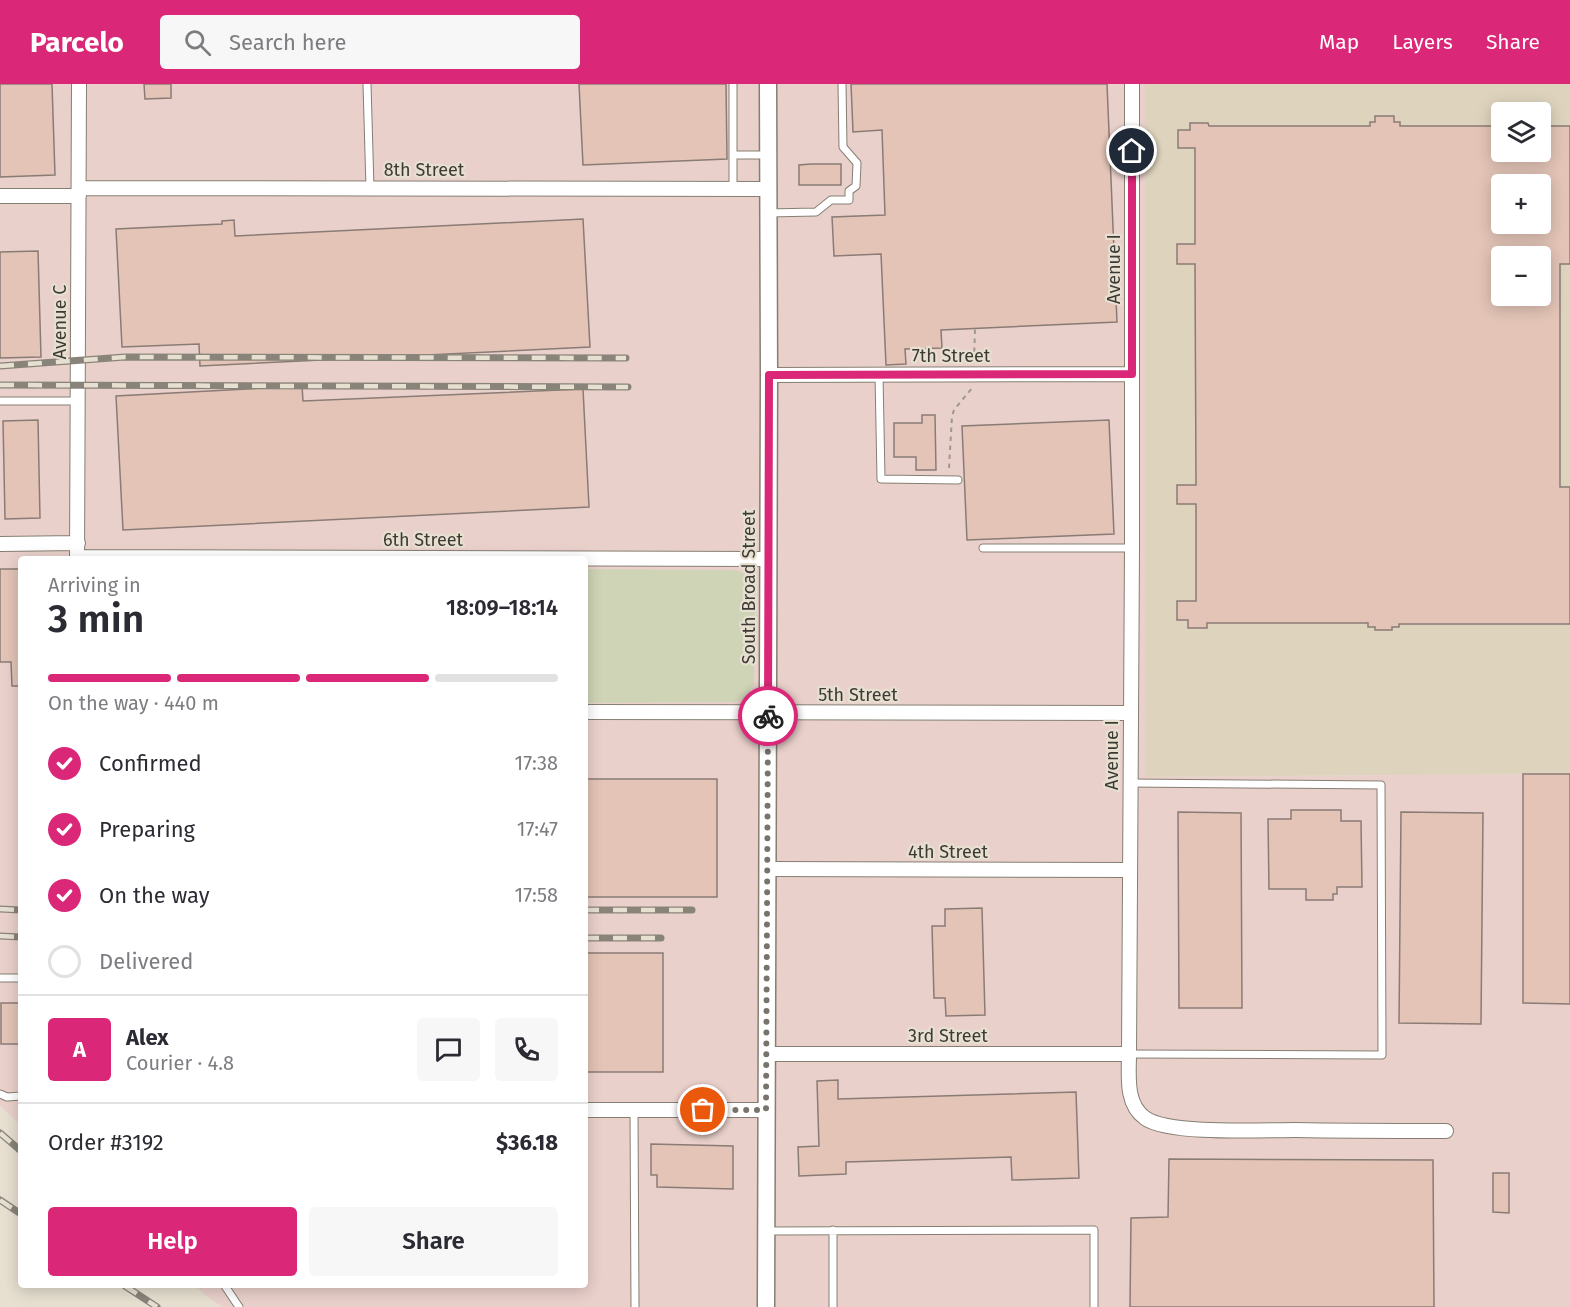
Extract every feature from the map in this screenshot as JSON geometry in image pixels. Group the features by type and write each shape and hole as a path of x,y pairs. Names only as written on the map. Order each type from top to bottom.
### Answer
{"street":[{"name":"Avenue C","path":"78,553 79,84"},
{"name":"South Broad Street","path":"766,1307 768,84"},
{"name":"Avenue I","path":"1132,84 1129,870 1129,1086 1132,1100 1144,1118 1154,1123 1197,1130 1446,1131"},
{"name":"8th Street","path":"0,196 79,192 370,188 768,189"},
{"name":"7th Street","path":"769,375 1132,374"},
{"name":"6th Street","path":"0,544 78,553 188,556"},
{"name":"6th Street","path":"588,559 768,559"},
{"name":"5th Street","path":"588,712 1130,713"},
{"name":"4th Street","path":"767,869 1129,870"},
{"name":"3rd Street","path":"767,1054 1129,1054"},
{"path":"588,1110 766,1110"}],"lane":[{"path":"367,84 370,188"},
{"path":"733,189 734,84"},
{"path":"768,213 816,212 831,200 849,200 849,190 856,186 857,163 843,147 842,84"},
{"path":"733,155 768,155"},
{"path":"879,375 881,479 958,480"},
{"path":"0,401 78,401"},
{"path":"982,548 1132,548"},
{"path":"1129,1054 1382,1055 1381,785 1130,783"},
{"path":"0,978 18,978"},
{"path":"0,1094 7,1097 18,1096"},
{"path":"634,1111 635,1307"},
{"path":"766,1230 1094,1230 1094,1307"},
{"path":"833,1230 833,1307"},
{"path":"226,1288 239,1307"}],"path":[{"path":"949,480 952,416 954,410 969,392 973,374 975,328"}],"shaded area":[{"path":"0,84 1145,84 1145,777 1570,774 1570,1307 222,1307 198,1288 588,1288 588,556 18,556 18,1122 0,1106"},
{"path":"1145,84 1570,84 1570,774 1145,777"}],"green space":[{"path":"588,569 733,570 747,575 755,589 754,685 745,697 735,702 588,703"}],"building":[{"path":"0,84 52,84 55,175 0,177"},
{"path":"144,84 171,84 171,98 145,99"},
{"path":"579,84 726,84 727,159 583,165"},
{"path":"851,84 1107,84 1117,322 941,330 942,348 905,349 906,364 886,365 881,254 834,256 832,217 885,215 882,130 853,132"},
{"path":"1375,116 1394,116 1394,122 1400,122 1400,126 1491,126 1491,162 1551,162 1551,126 1570,126 1570,264 1560,264 1560,487 1570,487 1570,624 1399,624 1399,627 1392,627 1392,630 1375,630 1375,627 1368,627 1368,623 1207,623 1207,628 1188,628 1188,620 1177,620 1177,601 1196,601 1196,504 1177,504 1177,485 1196,485 1195,264 1177,264 1177,244 1195,244 1195,148 1178,148 1178,130 1190,130 1190,123 1208,123 1209,126 1370,126 1370,122 1375,122"},
{"path":"841,164 841,185 799,185 799,165"},
{"path":"583,219 590,347 200,366 199,344 122,347 116,229 222,224 222,221 234,220 235,236"},
{"path":"38,251 41,357 0,358 0,252"},
{"path":"302,386 303,401 583,389 589,507 123,530 116,396"},
{"path":"922,415 935,415 936,470 916,470 916,457 894,457 894,423 922,423"},
{"path":"38,420 40,518 5,519 3,421"},
{"path":"1109,420 1114,534 967,540 962,426"},
{"path":"0,569 18,569 18,686 12,686 11,662 0,662"},
{"path":"1523,774 1570,774 1570,1004 1523,1003"},
{"path":"588,779 717,779 717,897 588,897"},
{"path":"1291,810 1341,810 1341,821 1361,821 1362,887 1337,887 1337,894 1333,894 1333,900 1306,900 1306,889 1269,889 1268,819 1291,819"},
{"path":"1178,812 1241,813 1242,1008 1179,1008"},
{"path":"1401,812 1483,813 1481,1024 1399,1023"},
{"path":"982,908 985,1015 946,1016 945,998 934,998 932,926 945,926 945,909"},
{"path":"588,953 663,953 663,1072 588,1072"},
{"path":"1,1003 18,1003 18,1044 1,1044"},
{"path":"838,1080 838,1099 1076,1092 1079,1178 1012,1180 1011,1157 846,1162 846,1174 799,1176 798,1147 819,1146 817,1081"},
{"path":"651,1144 733,1146 733,1189 657,1187 657,1175 651,1175"},
{"path":"1169,1159 1433,1160 1434,1307 1130,1307 1131,1218 1168,1217"},
{"path":"1493,1173 1509,1173 1509,1213 1493,1212"}],"railway":[{"path":"0,366 125,357 626,358"},
{"path":"0,385 628,387"},
{"path":"0,909 18,910"},
{"path":"588,910 692,910"},
{"path":"0,936 18,937"},
{"path":"588,938 661,938"},
{"path":"0,1133 18,1148"},
{"path":"0,1200 18,1212"},
{"path":"128,1288 157,1307"}],"way so far":[{"path":"703,1110 766,1110 768,716"}],"route":[{"path":"768,716 769,375 1132,374 1132,151"}]}
